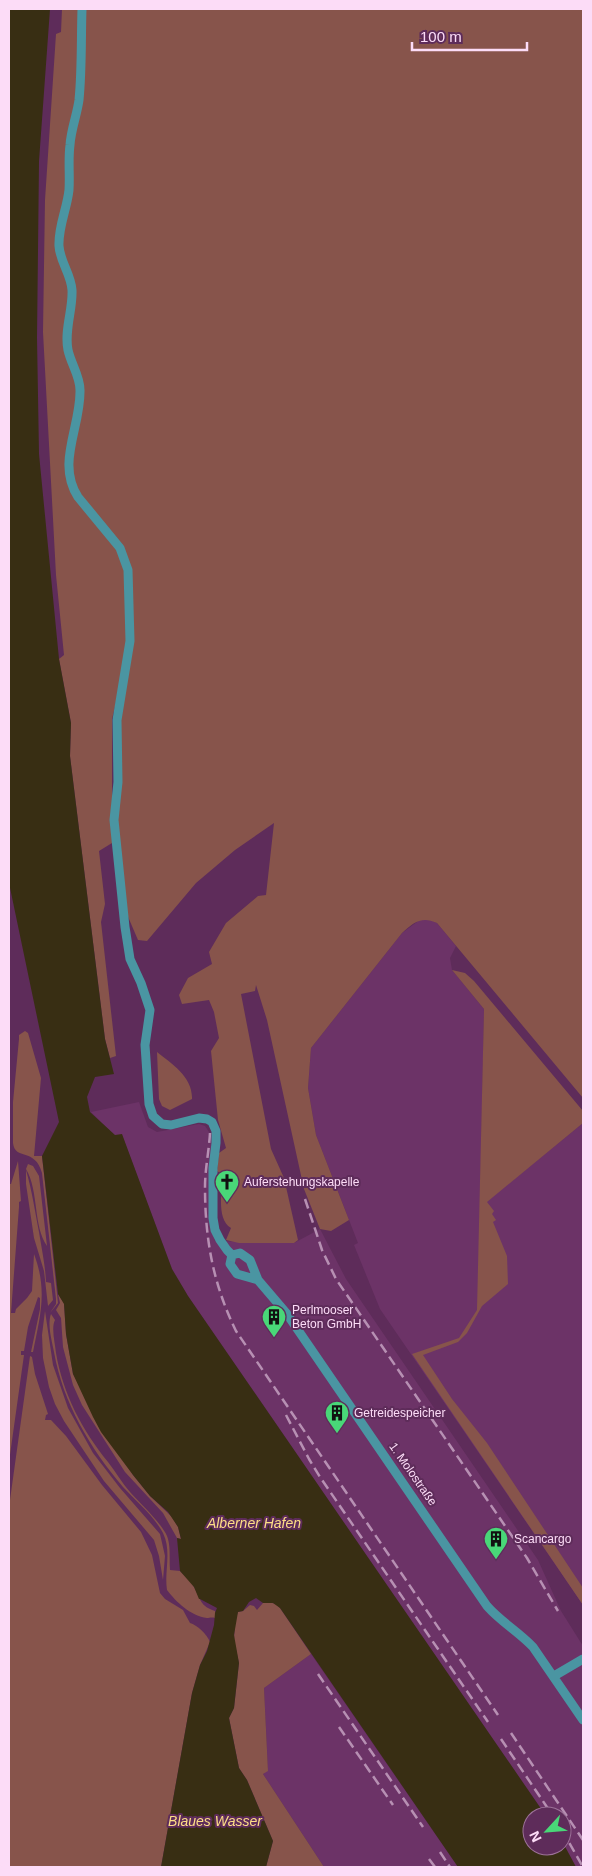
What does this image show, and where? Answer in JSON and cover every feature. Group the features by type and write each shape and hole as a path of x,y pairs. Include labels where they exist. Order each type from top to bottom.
{"street":[{"path":"82,9 79,100 70,142 68,195 60,230 59,246 71,283 72,299 67,342 70,357 79,377 80,391 71,444 69,476 78,498 120,548 128,570 130,641 117,720 118,782 114,820 124,926 130,960 150,1010 145,1045 148,1104 153,1116 162,1124 171,1125 200,1118 212,1122 216,1131 213,1168 213,1218 215,1230 220,1240 232,1255"},
{"name":"1. Molostraße","path":"258,1280 237,1274 230,1264 232,1255 240,1254 246,1256 253,1266 258,1280 287,1314 488,1606 501,1620 525,1638 554,1676 583,1720"},
{"path":"554,1676 583,1659"}],"shaded area":[{"path":"62,9 583,9 583,1098 437,923 427,920 418,921 402,933 311,1048 308,1088 316,1135 349,1220 331,1231 320,1229 304,1189 267,1020 256,985 255,991 241,994 271,1149 284,1178 298,1240 294,1243 239,1243 226,1240 231,1228 223,1218 221,1196 223,1175 217,1171 219,1153 226,1148 218,1120 211,1051 219,1038 214,1012 209,1000 182,1004 179,995 188,978 212,964 209,952 226,923 258,896 266,895 274,823 235,850 196,883 147,941 138,940 126,912 116,820 118,694 112,719 112,843 99,851 105,904 101,922 116,1056 110,1058 105,1039 70,756 71,723 59,659 64,655 56,575 43,332 45,200 56,34 61,32"},
{"path":"421,919 429,919 437,923 456,946 450,958 452,970 484,1009 480,1207 583,1123 583,1605 380,1309 354,1245 358,1243 316,1135 308,1088 311,1048 402,933"},
{"path":"452,970 465,973 474,981 583,1111 583,1123 487,1202 494,1211 492,1214 496,1220 493,1222 507,1256 508,1284 482,1306 467,1333 458,1342 423,1355 452,1399 487,1443 583,1588 583,1605 412,1354 459,1338 477,1310 484,1009"},
{"path":"25,1031 28,1033 41,1078 34,1156 42,1156 58,1303 50,1313 56,1304 56,1299 42,1173 35,1160 17,1152 13,1143 13,1102 19,1035"},
{"path":"157,1052 175,1066 189,1084 191,1091 192,1099 170,1110 162,1106 159,1099"},
{"name":"Alberner Hafen","path":"139,1102 148,1127 157,1132 199,1124 205,1126 213,1138 211,1229 215,1241 294,1243 320,1229 346,1279 538,1560 561,1611 583,1646 583,1867 576,1867 570,1856 572,1856 572,1806 539,1806 188,1296 172,1269 122,1135 115,1136 91,1112"},
{"path":"18,1161 21,1201 19,1202 11,1313 15,1313 16,1309 32,1291 34,1254 42,1292 38,1327 33,1352 31,1352 40,1309 40,1298 38,1297 28,1327 24,1351 21,1351 21,1355 24,1355 9,1462 9,1200 10,1184"},
{"path":"28,1164 33,1166 39,1176 47,1246 40,1229 33,1188 26,1169"},
{"path":"26,1170 39,1232 46,1282 51,1283 53,1300 48,1306 44,1271 34,1238 26,1184"},
{"path":"58,1294 64,1303 66,1334 73,1374 133,1475 150,1496 172,1517 178,1527 181,1539 177,1538 163,1513 125,1472 82,1405 73,1385 63,1347 61,1318 56,1310 60,1303"},
{"path":"45,1311 53,1365 68,1408 93,1453 120,1488 160,1534 165,1556 163,1580 154,1540 104,1481 64,1421 55,1404 49,1387 43,1358 42,1335"},
{"path":"51,1314 55,1320 53,1327 56,1353 63,1383 82,1424 127,1489 156,1520 164,1531 169,1544 170,1570 180,1571 188,1579 204,1605 215,1611 215,1618 201,1617 195,1614 179,1604 167,1590 166,1540 150,1515 123,1487 100,1457 71,1407 58,1371 50,1333"},
{"path":"30,1356 32,1357 35,1374 48,1414 45,1420 51,1420 66,1436 102,1485 141,1532 152,1555 160,1593 165,1599 183,1610 190,1623 202,1630 210,1642 200,1665 192,1693 161,1867 9,1867 9,1507"},
{"path":"263,1603 276,1604 280,1608 311,1654 264,1688 268,1771 263,1774 324,1867 266,1867 273,1841 247,1780 239,1768 229,1718 234,1708 239,1663 234,1640 235,1621 238,1612 243,1611 250,1605 254,1606 257,1610"},
{"path":"311,1654 458,1867 324,1867 263,1774 268,1770 264,1688"}],"water":[{"name":"Alberner Hafen","path":"9,9 50,9 39,161 37,338 39,454 59,659 71,723 70,756 105,1039 114,1074 95,1077 87,1097 90,1112 115,1135 122,1134 172,1269 188,1296 539,1806 522,1806 522,1856 570,1856 576,1867 458,1867 280,1608 273,1603 263,1603 256,1598 249,1602 243,1611 238,1612 234,1635 239,1663 234,1708 229,1718 239,1768 247,1780 273,1841 266,1867 161,1867 192,1693 200,1665 207,1651 217,1608 199,1599 194,1587 180,1571 177,1538 181,1539 178,1527 168,1512 150,1496 101,1432 73,1374 66,1334 64,1304 58,1294 42,1156 59,1122 9,883"}],"railway":[{"path":"210,1133 205,1187 209,1243 221,1296 236,1331 498,1715"},
{"path":"305,1199 322,1250 336,1279 527,1558 558,1611"},
{"path":"286,1415 320,1477 488,1722"},
{"path":"318,1674 423,1827"},
{"path":"339,1727 393,1805"},
{"path":"511,1733 583,1840"},
{"path":"501,1739 546,1806"},
{"path":"572,1848 583,1867"},
{"path":"440,1852 450,1867"},
{"path":"429,1859 435,1867"}],"place":[{"name":"Auferstehungskapelle","path":"227,1203"},
{"name":"Perlmooser Beton GmbH","path":"274,1338"},
{"name":"Getreidespeicher","path":"337,1434"},
{"name":"Scancargo","path":"496,1560"}],"water label":[{"name":"Blaues Wasser","path":"215,1821"}]}
